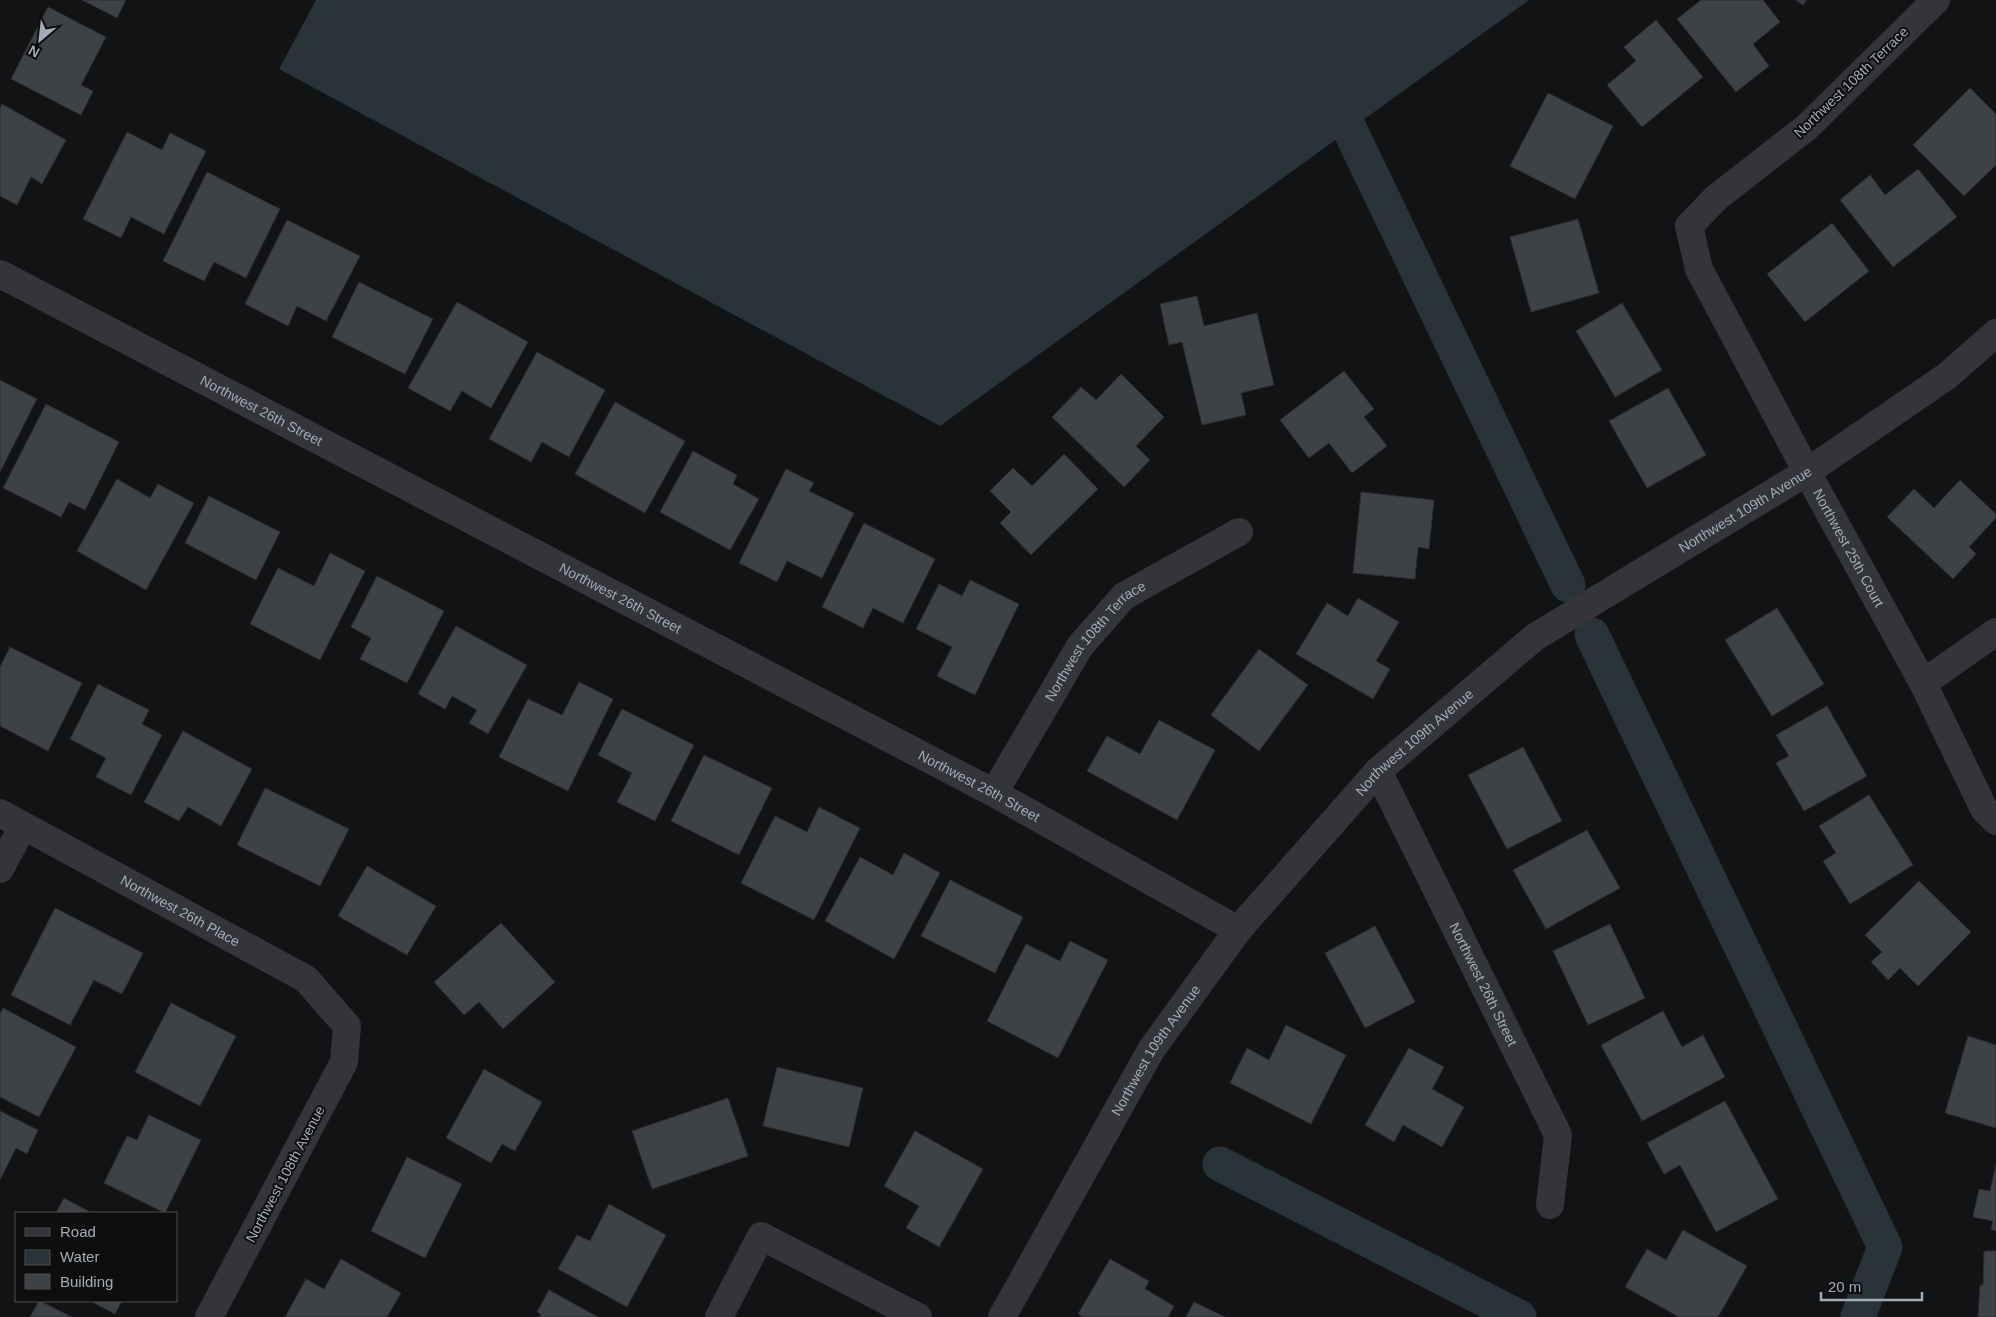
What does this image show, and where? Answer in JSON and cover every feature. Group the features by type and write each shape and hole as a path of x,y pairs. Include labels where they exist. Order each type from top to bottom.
{"street":[{"name":"Northwest 108th Terrace","path":"1716,198 1807,127 1936,0"},
{"name":"Northwest 25th Court","path":"1716,198 1689,226 1698,269 1806,472 1923,683 1984,809 1996,821"},
{"name":"Northwest 26th Street","path":"0,274 994,793 1238,930"},
{"name":"Northwest 109th Avenue","path":"1002,1317 1151,1050 1238,930 1378,771 1535,637 1806,472 1946,376 1996,333"},
{"name":"Northwest 108th Terrace","path":"994,793 1080,646 1124,596 1239,532"},
{"path":"1923,683 1996,632"},
{"name":"Northwest 26th Street","path":"1378,771 1558,1135 1550,1204"},
{"path":"0,869 12,820"},
{"name":"Northwest 26th Place","path":"12,820 306,979 347,1026"},
{"name":"Northwest 108th Avenue","path":"209,1317 344,1062 347,1026"},
{"path":"719,1317 762,1236 918,1317"}],"water":[{"path":"316,0 1529,0 940,426 279,69"}],"building":[{"path":"82,0 126,0 117,18"},
{"path":"1701,0 1763,0 1780,22 1753,44 1769,66 1736,92 1677,19"},
{"path":"1796,0 1807,0 1803,5"},
{"path":"48,7 106,37 81,85 93,91 81,115 11,79"},
{"path":"1656,20 1703,77 1642,127 1607,85 1636,61 1624,47"},
{"path":"1970,88 1996,114 1996,165 1964,196 1913,145"},
{"path":"1548,93 1613,126 1575,199 1510,166"},
{"path":"2,104 66,140 42,184 31,177 17,205 0,196 0,108"},
{"path":"127,132 162,150 170,133 206,151 164,234 131,217 121,238 83,219"},
{"path":"1918,169 1957,217 1893,267 1840,200 1870,175 1885,195"},
{"path":"207,172 280,209 246,278 214,262 204,281 163,261"},
{"path":"1578,219 1599,293 1531,312 1510,237"},
{"path":"287,220 360,256 326,321 297,306 288,326 245,304"},
{"path":"1832,223 1869,271 1805,322 1767,274"},
{"path":"359,282 433,319 405,374 332,337"},
{"path":"1197,296 1204,326 1257,313 1274,385 1241,393 1246,415 1202,425 1182,342 1169,345 1160,304"},
{"path":"457,302 528,342 491,408 462,391 450,411 408,388"},
{"path":"1622,303 1662,370 1615,397 1576,331"},
{"path":"537,352 605,390 569,457 542,442 531,462 489,439"},
{"path":"1344,371 1374,409 1364,417 1387,446 1352,473 1329,443 1309,458 1280,420"},
{"path":"1121,374 1164,417 1136,446 1150,460 1124,487 1052,417 1081,387 1096,400"},
{"path":"0,380 37,399 0,472"},
{"path":"1668,388 1706,455 1647,488 1609,421"},
{"path":"615,402 685,441 645,513 575,474"},
{"path":"46,404 119,442 85,510 69,502 61,517 3,488"},
{"path":"693,451 737,475 733,484 759,499 730,550 660,512"},
{"path":"1064,454 1098,489 1031,555 1000,523 1011,512 990,491 1013,468 1032,486"},
{"path":"786,469 814,483 809,491 854,513 822,578 787,561 777,582 739,563"},
{"path":"117,479 150,498 158,484 194,503 146,590 77,551"},
{"path":"1960,480 1996,514 1996,518 1969,547 1976,554 1953,579 1887,517 1914,489 1934,508"},
{"path":"1361,492 1434,500 1429,549 1418,547 1415,579 1353,573"},
{"path":"209,496 280,532 256,580 185,543"},
{"path":"864,523 935,559 903,623 873,608 863,628 822,607"},
{"path":"330,553 365,571 320,660 250,624 278,568 314,586"},
{"path":"377,576 444,611 407,683 360,659 371,638 351,627"},
{"path":"970,580 1019,604 975,695 937,676 952,647 916,629 939,584 962,596"},
{"path":"1358,598 1399,622 1376,661 1390,669 1373,699 1296,654 1327,603 1348,616"},
{"path":"1777,608 1824,684 1772,716 1725,640"},
{"path":"456,626 527,665 488,734 469,723 477,710 452,696 445,709 418,694"},
{"path":"10,647 82,683 48,751 0,726 0,667"},
{"path":"1259,649 1308,685 1259,751 1211,715"},
{"path":"579,682 613,699 568,791 499,757 528,699 562,715"},
{"path":"98,684 149,710 142,724 162,735 131,795 96,777 106,758 70,739"},
{"path":"1827,706 1867,776 1804,811 1776,763 1789,756 1776,735"},
{"path":"622,709 694,745 655,821 617,802 632,773 598,755"},
{"path":"1159,720 1215,750 1177,820 1087,771 1107,736 1140,754"},
{"path":"183,731 252,769 221,826 188,807 179,821 144,802"},
{"path":"1523,747 1562,821 1507,849 1468,775"},
{"path":"704,755 772,788 739,855 671,821"},
{"path":"265,788 349,829 320,886 237,845"},
{"path":"1869,795 1913,865 1850,904 1823,861 1836,853 1819,826"},
{"path":"819,807 860,828 814,920 741,883 775,816 807,832"},
{"path":"1587,830 1620,888 1546,929 1513,870"},
{"path":"904,853 940,873 894,959 825,921 860,857 893,875"},
{"path":"367,866 436,906 407,955 338,916"},
{"path":"950,880 1023,917 995,973 921,936"},
{"path":"1919,881 1971,932 1918,986 1900,968 1888,980 1871,962 1882,952 1865,935"},
{"path":"55,908 143,953 122,994 94,980 70,1025 11,995"},
{"path":"501,923 555,982 503,1029 479,1002 464,1015 434,982"},
{"path":"1610,924 1645,998 1588,1025 1553,951"},
{"path":"1375,926 1415,1002 1365,1028 1325,953"},
{"path":"1070,941 1108,960 1058,1058 987,1021 1026,944 1060,961"},
{"path":"171,1003 236,1036 200,1106 135,1072"},
{"path":"3,1008 76,1047 39,1117 0,1097 0,1014"},
{"path":"1663,1011 1682,1047 1703,1035 1725,1077 1642,1121 1601,1045"},
{"path":"1286,1025 1346,1055 1311,1124 1230,1083 1247,1048 1269,1060"},
{"path":"1968,1036 1996,1045 1996,1128 1945,1113"},
{"path":"1409,1048 1444,1067 1432,1089 1464,1107 1442,1147 1403,1125 1394,1142 1365,1125"},
{"path":"777,1067 863,1088 849,1147 763,1126"},
{"path":"484,1069 542,1102 515,1151 502,1144 491,1163 446,1138"},
{"path":"728,1098 748,1156 652,1189 632,1131"},
{"path":"1725,1101 1778,1199 1716,1232 1680,1165 1664,1174 1647,1143"},
{"path":"0,1111 38,1130 27,1154 16,1148 0,1180"},
{"path":"149,1115 201,1140 165,1212 104,1183 127,1136 137,1140"},
{"path":"915,1131 983,1169 939,1247 906,1228 919,1206 884,1186"},
{"path":"407,1157 462,1184 425,1258 371,1231"},
{"path":"1996,1164 1996,1231 1991,1229 1993,1221 1973,1217 1979,1189 1990,1191"},
{"path":"64,1198 90,1212 57,1212"},
{"path":"609,1204 666,1235 627,1307 558,1269 577,1235 590,1241"},
{"path":"1683,1230 1747,1266 1718,1317 1679,1317 1625,1287 1647,1249 1666,1260"},
{"path":"1984,1251 1996,1251 1996,1317 1978,1317 1980,1285 1983,1285"},
{"path":"341,1259 401,1293 387,1317 285,1317 306,1279 324,1289"},
{"path":"1110,1259 1149,1281 1145,1289 1174,1306 1168,1317 1083,1317 1078,1314"},
{"path":"549,1290 598,1317 539,1317 541,1314 537,1312"},
{"path":"38,1302 42,1302 72,1317 30,1317"},
{"path":"92,1302 121,1302 115,1314"},
{"path":"1194,1302 1225,1317 1186,1317"}],"waterway":[{"path":"1350,130 1568,585"},
{"path":"1592,635 1885,1247 1858,1317"},
{"path":"1220,1164 1519,1317"}]}
